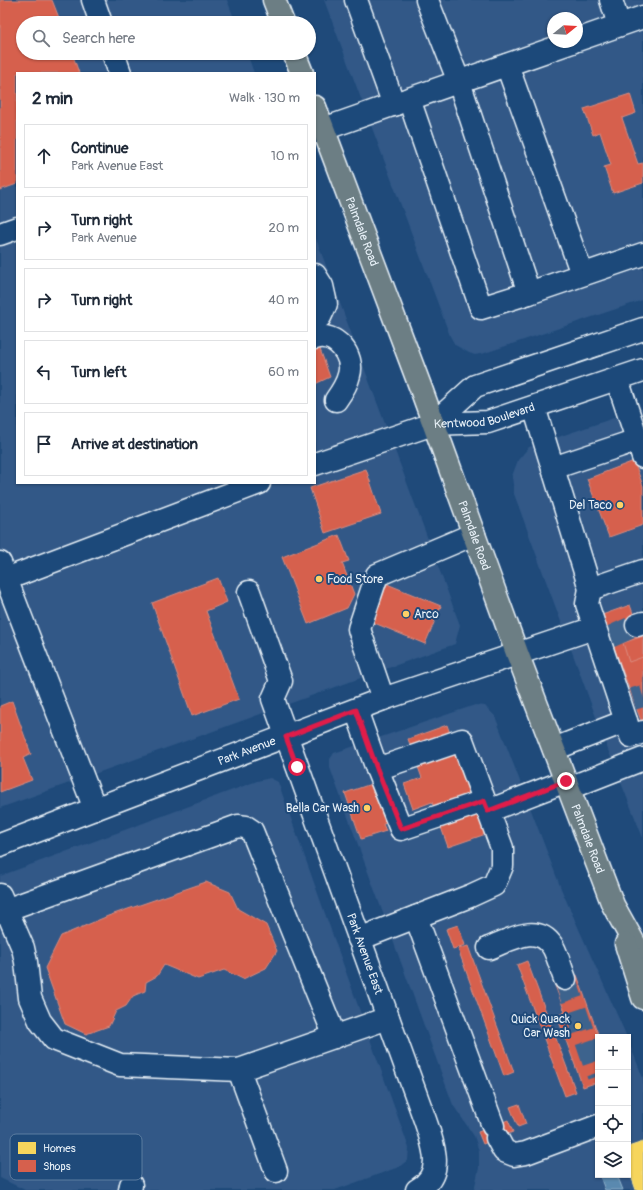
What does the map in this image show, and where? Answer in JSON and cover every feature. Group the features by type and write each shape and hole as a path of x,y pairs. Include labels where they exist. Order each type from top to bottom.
{"highway":[{"path":"274,0 280,16"},
{"path":"297,60 302,72"},
{"name":"Palmdale Road","path":"316,113 319,131 433,424 517,653 613,905 643,959"},
{"path":"613,905 643,998"}],"street":[{"path":"93,0 99,16"},
{"path":"356,0 402,102 481,308 643,254"},
{"path":"427,0 459,82 529,293"},
{"path":"611,0 619,25"},
{"path":"583,38 643,17"},
{"path":"319,131 555,48"},
{"path":"115,60 120,72"},
{"path":"507,65 582,274"},
{"path":"0,234 16,228"},
{"path":"316,277 322,286 326,304 320,317 316,319"},
{"name":"Kentwood Boulevard","path":"433,424 475,386 643,328"},
{"path":"316,338 322,336 338,341 350,361 350,375 336,400"},
{"name":"Kentwood Boulevard","path":"433,424 488,422 643,370"},
{"path":"553,468 640,449 617,379"},
{"path":"534,407 586,572 590,589 587,604 601,635 630,714 554,749"},
{"path":"316,464 433,424"},
{"path":"95,809 3,571 257,484"},
{"path":"383,699 359,629 377,575 474,534"},
{"path":"590,589 643,571"},
{"name":"Park Avenue East","path":"249,592 281,681 273,699 425,1120 432,1144 436,1160 434,1172 424,1186 417,1190"},
{"name":"Park Avenue","path":"0,845 383,699 517,653 601,635"},
{"path":"356,710 377,769 401,829 567,784 643,759"},
{"path":"359,939 470,896 494,885 502,866 502,848 462,740 377,769"},
{"path":"334,1037 252,831 246,827 238,826 2,906 23,948 30,998 40,1021 54,1039 120,1065 239,1070 334,1037 388,1018"},
{"path":"416,917 495,1132 504,1151 514,1155 526,1153 595,1127"},
{"path":"489,948 526,934 538,934 548,940 554,948 565,979"},
{"path":"239,1070 276,1171"}],"shaded area":[{"path":"0,0 227,0 233,16 16,16 16,60 249,60 254,72 16,72 16,484 316,484 316,239 460,625 455,644 0,808"},
{"path":"324,0 643,0 643,300 485,353 475,355 455,345 450,336"},
{"path":"643,408 643,838 608,750 514,494 512,476 518,460 529,447"},
{"path":"475,705 485,706 495,716 562,891 626,1034 595,1034 595,1178 631,1178 631,1048 643,1078 643,1190 474,1190 479,1168 479,1151 474,1136 453,1105 330,768 330,759 334,753"},
{"path":"270,778 278,782 409,1148 408,1160 399,1167 335,1190 25,1190 0,1178 0,876 257,781"},
{"path":"601,1178 618,1178 623,1190 605,1190"}],"building: Homes":[{"path":"643,1142 643,1190 636,1190 631,1176 631,1146"}],"building: Shops":[{"path":"0,0 52,0 58,16 16,16 16,60 74,60 79,72 16,72 16,184 0,190"},
{"path":"630,94 636,113 622,118 638,164 643,163 643,183 613,193 604,167 611,165 600,132 593,135 584,109"},
{"path":"316,342 330,377 316,384"},
{"name":"Del Taco","path":"634,461 643,486 643,525 609,537 587,479"},
{"path":"366,469 381,514 325,533 310,488"},
{"name":"Food Store","path":"339,535 349,561 342,563 354,594 347,608 308,624 282,557"},
{"path":"218,578 227,602 206,611 239,699 192,716 152,603"},
{"name":"Arco","path":"387,584 441,606 425,644 372,622"},
{"path":"630,605 643,641 643,726 602,615"},
{"path":"643,636 643,657 629,662 623,643"},
{"path":"12,701 31,754 23,758 32,780 0,792 0,706"},
{"path":"447,725 486,834 448,847 432,802 413,809 404,784 422,778 408,739"},
{"name":"Bella Car Wash","path":"374,783 388,823 383,824 386,831 361,839 345,793"},
{"path":"206,882 230,892 238,909 266,925 277,951 266,968 243,979 224,970 198,979 164,965 157,976 146,982 145,991 133,996 126,1006 116,1011 109,1026 86,1034 65,1024 45,968 61,936 108,916"},
{"path":"458,925 465,945 453,949 446,929"},
{"path":"468,946 514,1072 504,1076 458,949"},
{"path":"527,961 576,1092 565,1096 517,965"},
{"name":"Quick Quack Car Wash","path":"577,975 598,1034 595,1034 595,1083 583,1087 557,1016 565,1012 554,983"},
{"path":"519,1104 526,1124 518,1127 510,1107"},
{"path":"508,1120 513,1132 483,1144 478,1132"}],"tunnel":[{"path":"610,637 637,625"},
{"path":"633,699 643,696"},
{"path":"565,979 596,1070"}],"place":[{"name":"Del Taco","path":"620,505"},
{"name":"Food Store","path":"319,579"},
{"name":"Arco","path":"406,614"},
{"name":"Bella Car Wash","path":"367,808"},
{"name":"Quick Quack Car Wash","path":"578,1026"}],"route":[{"path":"297,767 286,737 356,710 377,769 401,829 484,801 488,811 566,781"}]}
